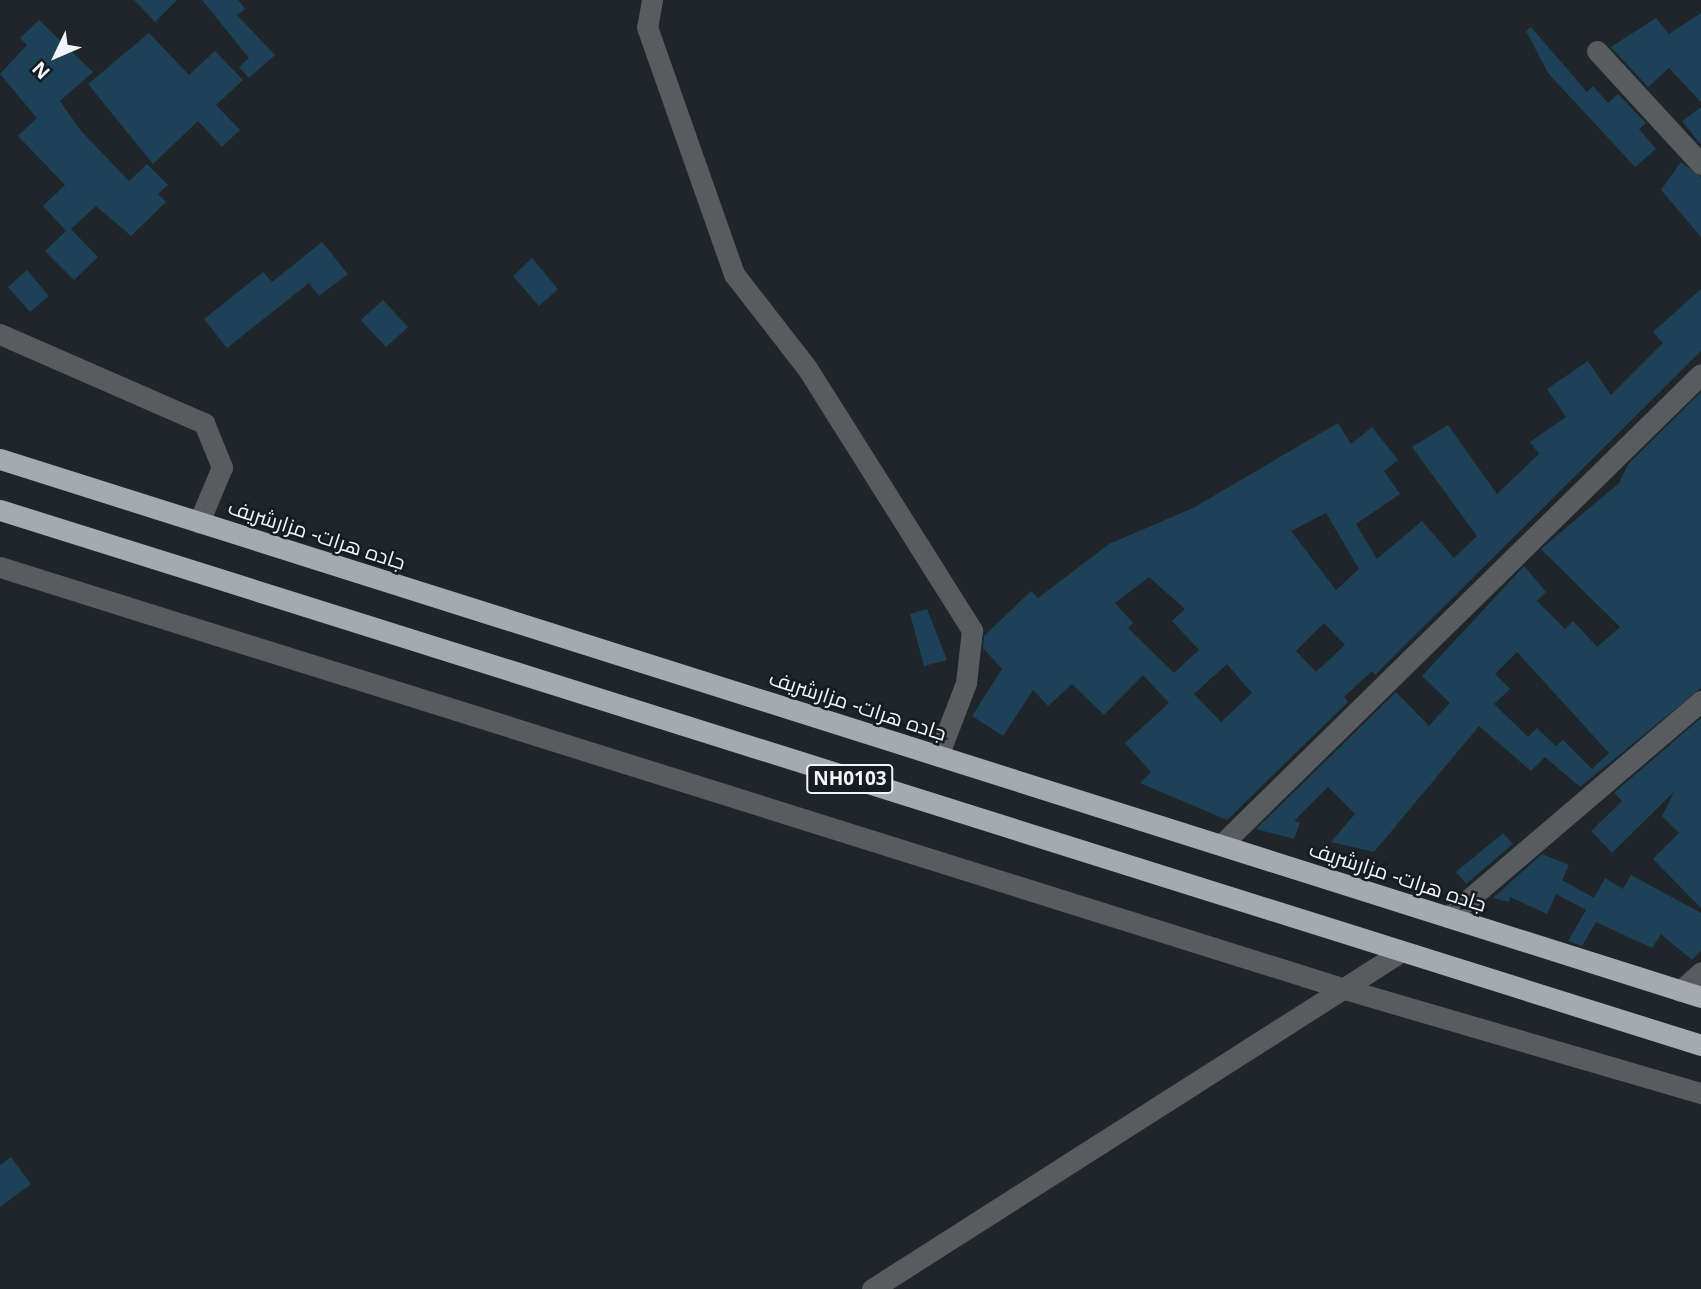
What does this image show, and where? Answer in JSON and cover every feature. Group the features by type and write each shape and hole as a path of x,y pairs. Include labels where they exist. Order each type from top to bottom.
{"highway":[{"name":"جاده هرات- مزارشریف","path":"0,459 1701,997"},
{"name":"NH0103","path":"0,510 1399,953 1701,1045"}],"street":[{"path":"652,0 647,27 734,274 807,368 972,630 966,683 938,756"},
{"path":"1597,51 1701,164"},
{"path":"0,334 204,423 222,467 199,522"},
{"path":"1221,845 1701,374"},
{"path":"0,567 1349,990 1701,1093"},
{"path":"1448,917 1701,701"},
{"path":"872,1289 1349,990 1399,953"},
{"path":"1680,990 1701,972"}],"building":[{"path":"134,0 177,0 155,22"},
{"path":"202,0 238,0 245,9 237,15 275,55 249,78 239,67 249,58"},
{"path":"1701,13 1701,102 1669,68 1648,87 1611,47 1656,18 1669,34"},
{"path":"39,20 93,72 60,101 81,131 129,181 147,164 168,185 158,194 166,202 131,236 96,206 71,229 98,257 74,280 45,251 66,231 43,206 65,185 18,136 37,118 0,74 27,45 20,38"},
{"path":"1531,27 1587,92 1593,86 1608,103 1618,94 1646,123 1639,129 1656,149 1635,167 1548,73 1526,31"},
{"path":"149,33 189,75 215,51 243,80 216,105 240,130 222,147 198,121 153,164 88,84"},
{"path":"1701,107 1701,145 1682,121"},
{"path":"1681,162 1701,177 1701,237 1661,190"},
{"path":"322,242 348,274 319,296 309,283 227,348 204,319 263,272 272,282"},
{"path":"532,258 558,289 539,306 513,276"},
{"path":"27,270 49,296 30,312 8,287"},
{"path":"1701,289 1701,351 1375,675 1372,671 1344,697 1348,702 1227,820 1140,783 1151,772 1125,743 1169,703 1143,675 1104,715 1072,684 1048,706 1033,690 1003,736 972,716 1002,669 983,648 984,636 1031,591 1038,598 1109,544 1193,508 1338,423 1351,444 1372,427 1398,460 1384,471 1400,494 1356,524 1377,559 1422,521 1454,558 1477,536 1412,447 1448,425 1497,494 1539,454 1530,442 1566,417 1547,389 1588,361 1611,395 1663,343 1653,332","holes":["1326,513 1359,569 1336,590 1291,531","1149,577 1185,609 1172,621 1199,650 1174,673 1128,628 1133,623 1115,603","1324,623 1345,645 1316,672 1296,651","1227,664 1252,693 1221,722 1194,694"]},
{"path":"383,300 408,327 386,347 361,320"},
{"path":"1701,392 1701,688 1580,787 1545,757 1531,771 1479,726 1374,852 1331,842 1355,814 1328,787 1294,821 1300,823 1294,839 1256,829 1396,692 1429,726 1450,703 1422,676 1524,566 1546,592 1537,601 1565,629 1573,621 1597,647 1620,627 1541,549 1619,483 1629,463","holes":["1517,652 1609,753 1592,769 1563,740 1556,746 1537,728 1528,737 1494,704 1510,689 1495,674"]},
{"path":"927,609 947,660 924,666 910,614"},
{"path":"1701,718 1701,908 1653,859 1679,833 1662,816 1674,792 1612,853 1591,831 1622,801 1614,793"},
{"path":"1503,833 1513,844 1466,884 1456,872"},
{"path":"1542,854 1569,865 1562,880 1594,898 1605,878 1623,889 1631,875 1701,913 1701,950 1692,960 1661,934 1652,948 1596,922 1582,946 1568,941 1586,910 1556,894 1547,914 1510,897 1509,902 1493,898"},
{"path":"11,1157 31,1184 0,1207 0,1165"}]}
